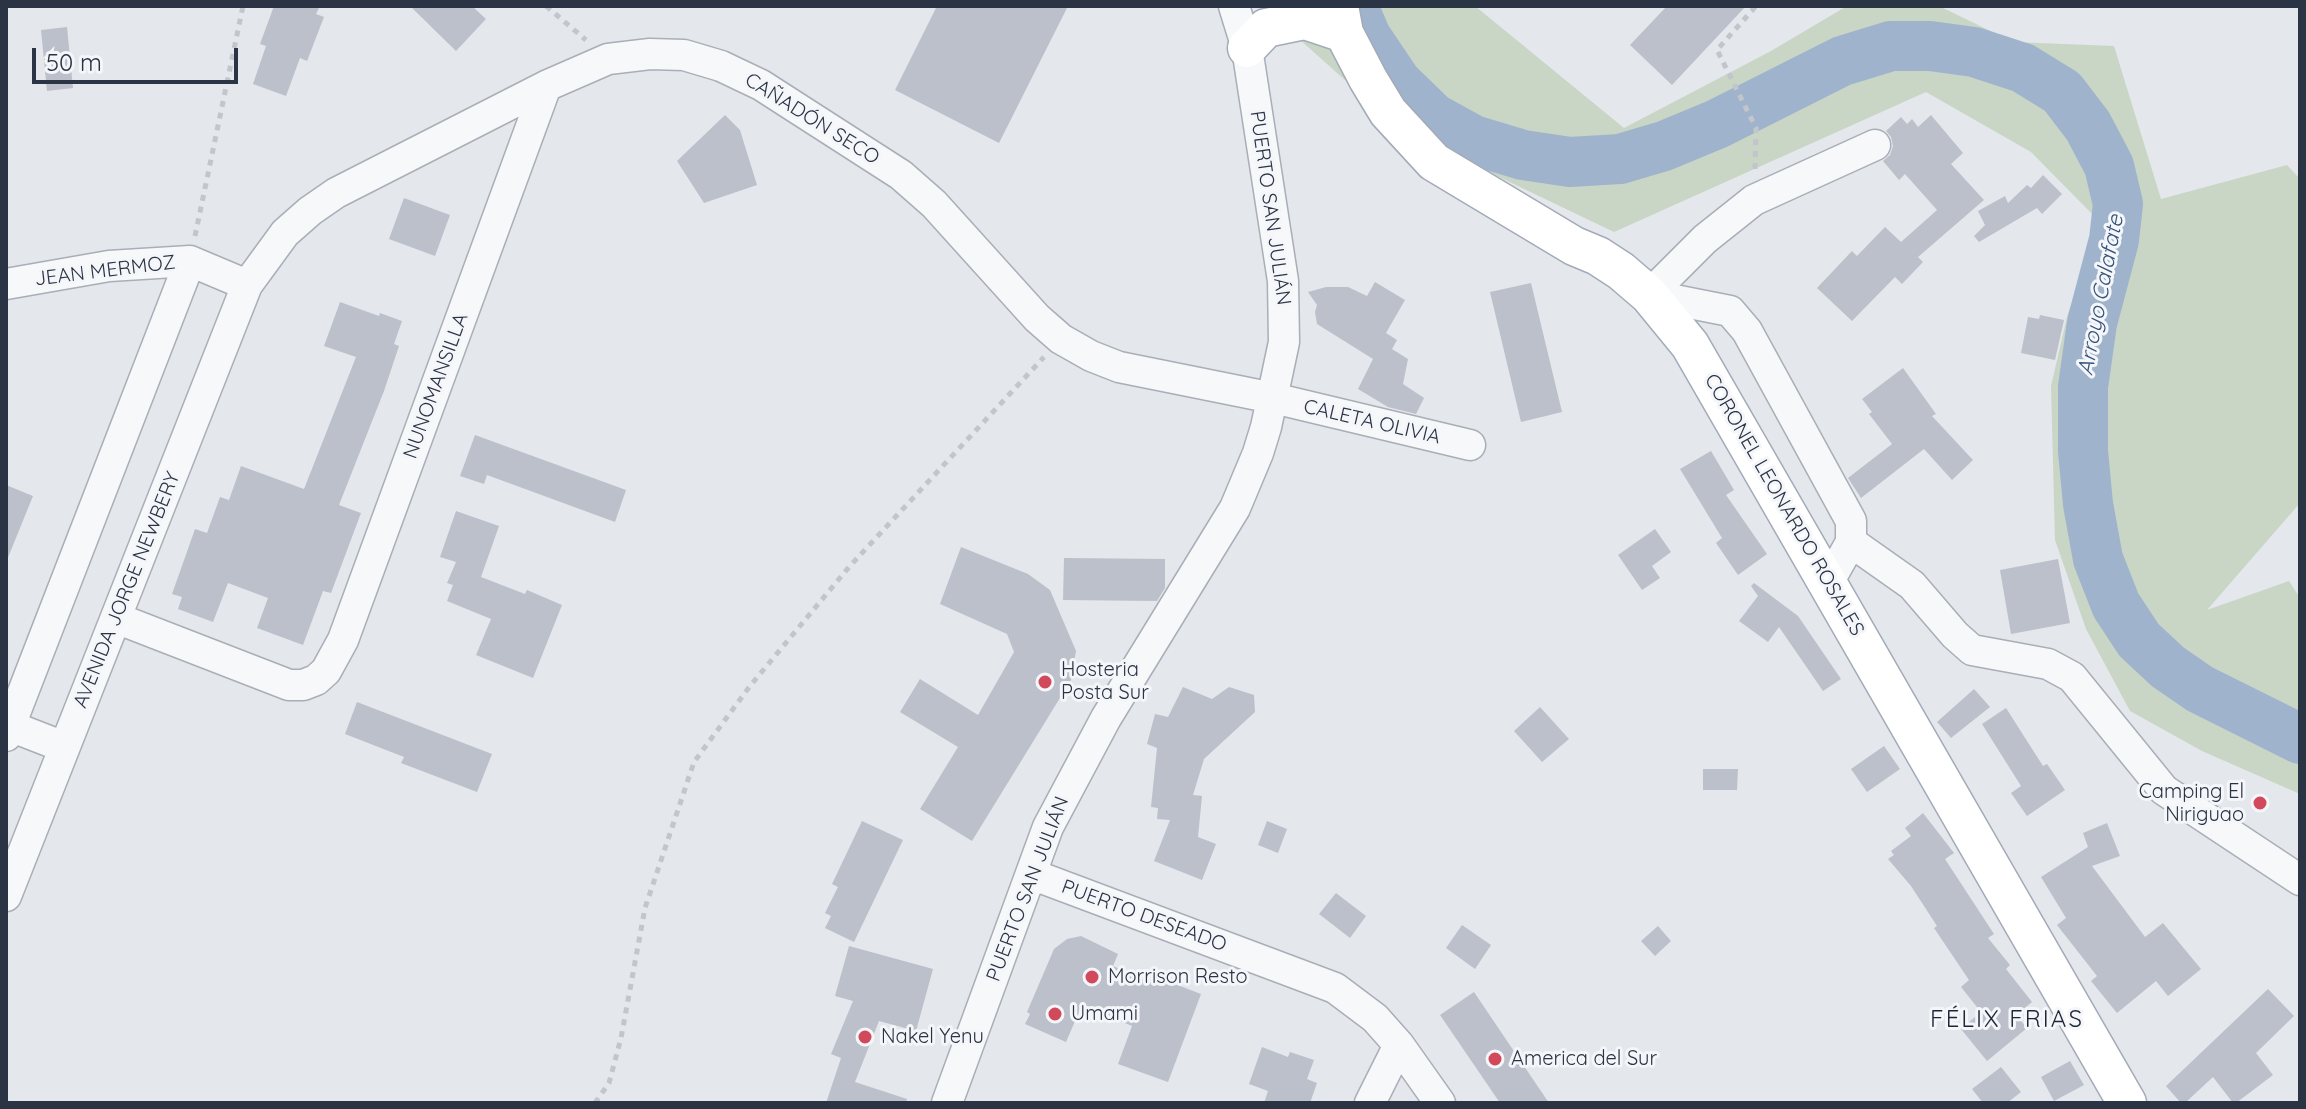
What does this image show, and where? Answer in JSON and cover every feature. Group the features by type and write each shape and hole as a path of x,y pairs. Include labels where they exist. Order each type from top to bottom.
{"main road":[{"path":"1247,48 1266,28 1305,20 1341,20"},
{"name":"CORONEL LEONARDO ROSALES","path":"1341,20 1388,112 1434,162 1621,271 1649,295 1677,327 1708,374 2127,1103"}],"street":[{"name":"PUERTO SAN JULIÁN","path":"947,1103 1048,827 1084,756 1235,508 1258,453 1273,398 1284,342 1283,281 1247,48 1234,6"},
{"name":"CAÑADÓN SECO","path":"247,285 285,233 336,193 546,86 608,59 650,54 684,55 721,66 761,85 901,175 934,204 1037,318 1061,339 1119,367 1273,398"},
{"name":"NUNOMANSILLA","path":"116,618 272,681 303,685 316,680 326,671 343,640 546,86"},
{"path":"1649,295 1705,239 1754,200 1875,145"},
{"name":"JEAN MERMOZ","path":"6,284 109,266 190,261 247,285"},
{"path":"64,747 8,731 190,261"},
{"name":"AVENIDA JORGE NEWBERY","path":"6,896 247,285"},
{"path":"1649,295 1730,311 1747,331 1851,521 1851,542 1828,583"},
{"name":"CALETA OLIVIA","path":"1273,398 1470,445"},
{"path":"1851,542 1912,585 1972,650 2048,664 2072,677 2164,790 2300,880"},
{"name":"PUERTO DESEADO","path":"1031,874 1335,988 1375,1018 1399,1045 1440,1103"},
{"path":"1370,1103 1399,1045"}],"path":[{"path":"190,261 243,6"},
{"path":"546,6 608,59"},
{"path":"1754,200 1756,128 1717,50 1756,6"},
{"path":"595,1103 609,1083 621,1038 645,908 694,762 750,686 849,567 1061,339"}],"green space":[{"path":"1262,6 1475,6 1624,128 1771,51 1847,6 1939,6 2013,42 2114,46 2161,199 2287,165 2300,179 2300,503 2207,610 2289,581 2300,598 2300,794 2202,751 2130,711 2086,629 2055,540 2051,386 2068,313 2103,225 2031,152 1926,92 1614,232 1401,130"}],"building":[{"path":"274,6 320,6 316,14 324,17 307,61 300,58 286,96 253,84 266,46 260,44"},
{"path":"410,6 472,6 486,19 456,51"},
{"path":"937,6 1068,6 999,143 895,90"},
{"path":"1667,6 1746,6 1672,85 1630,45"},
{"path":"67,27 73,88 47,91 41,30"},
{"path":"725,115 740,130 757,185 704,203 677,161"},
{"path":"1931,115 1963,153 1951,164 1984,200 1918,257 1923,262 1902,284 1895,277 1852,321 1817,288 1852,251 1857,256 1885,227 1901,242 1937,210 1905,174 1899,180 1883,161 1890,155 1893,146 1886,131 1901,117 1907,124 1912,119 1918,127"},
{"path":"2043,175 2062,194 2042,214 2037,208 1979,242 1974,236 1985,225 1978,211 2005,196 2008,203 2027,185 2031,188"},
{"path":"404,198 450,215 435,256 389,239"},
{"path":"1375,282 1405,300 1386,333 1397,340 1392,349 1408,359 1403,384 1424,398 1416,414 1388,407 1358,389 1373,359 1317,324 1317,305 1308,292 1326,287 1348,287 1367,296"},
{"path":"1531,283 1562,412 1521,422 1490,292"},
{"path":"340,302 402,321 394,344 399,346 384,391 339,505 361,513 331,593 323,591 303,645 257,628 268,598 228,583 213,622 178,609 182,597 172,594 195,529 207,533 220,497 229,500 241,466 304,489 356,357 324,346"},
{"path":"2040,315 2064,320 2055,360 2021,353 2028,317 2039,319"},
{"path":"1903,368 1936,414 1932,416 1973,460 1952,480 1924,449 1861,498 1848,478 1892,444 1869,414 1872,412 1862,399"},
{"path":"475,435 626,490 615,522 487,475 484,484 460,476"},
{"path":"1711,451 1734,490 1726,495 1767,554 1738,575 1716,543 1722,538 1680,469"},
{"path":"6,485 33,496 7,560 6,560"},
{"path":"456,511 499,526 481,577 525,594 527,590 562,605 533,678 476,655 491,619 447,601 453,585 447,583 456,562 440,557"},
{"path":"1655,529 1671,552 1652,566 1660,578 1642,590 1618,555"},
{"path":"961,547 1028,574 1050,590 1076,651 1071,680 972,841 920,809 958,747 900,712 920,679 978,715 1014,652 1007,634 940,604"},
{"path":"1064,558 1165,559 1165,588 1157,601 1063,600"},
{"path":"2058,559 2070,623 2011,634 2000,570"},
{"path":"1754,583 1798,616 1841,679 1823,691 1779,627 1768,642 1739,621 1758,596 1751,586"},
{"path":"1183,687 1212,699 1229,687 1254,695 1255,712 1204,759 1193,795 1202,796 1198,837 1216,844 1202,880 1154,861 1170,820 1157,819 1158,808 1151,807 1157,748 1147,744 1155,714 1168,717"},
{"path":"1974,689 1990,707 1951,738 1937,722"},
{"path":"357,702 492,754 477,792 401,763 404,757 345,734"},
{"path":"1540,707 1569,739 1542,762 1514,731"},
{"path":"2006,708 2043,766 2047,764 2065,790 2027,816 2011,793 2021,786 1982,724"},
{"path":"1884,746 1900,769 1867,792 1851,769"},
{"path":"1703,769 1738,769 1737,790 1703,790"},
{"path":"1923,813 1954,853 1945,859 1994,934 1988,938 2010,965 2006,969 2032,1002 2016,1015 2027,1028 1987,1061 1961,1029 1981,1012 1961,987 1969,980 1934,928 1937,926 1911,886 1888,859 1894,855 1891,851 1911,836 1905,828"},
{"path":"862,821 903,840 854,942 825,928 831,916 825,913 838,887 832,884"},
{"path":"1267,821 1287,829 1278,853 1258,845"},
{"path":"2107,823 2120,856 2092,866 2145,937 2163,923 2201,969 2168,996 2156,981 2117,1013 2091,981 2097,976 2057,925 2066,918 2041,877 2088,847 2083,833"},
{"path":"1336,893 1366,916 1350,938 1319,914"},
{"path":"1462,925 1491,945 1475,969 1446,948"},
{"path":"1658,926 1671,941 1655,956 1641,941"},
{"path":"1081,936 1118,954 1113,966 1157,985 1159,978 1201,994 1168,1082 1118,1064 1132,1026 1082,1005 1066,1042 1025,1024 1030,1014 1027,1012 1054,949 1067,939"},
{"path":"849,946 933,969 916,1031 879,1021 855,1082 907,1099 906,1103 826,1103 841,1058 831,1054 853,1001 835,996"},
{"path":"2268,989 2294,1016 2256,1053 2273,1075 2236,1103 2213,1077 2185,1103 2181,1103 2166,1086"},
{"name":"America del Sur","path":"1474,992 1549,1103 1500,1103 1440,1015"},
{"path":"1262,1047 1288,1057 1290,1052 1314,1060 1307,1079 1317,1083 1310,1103 1264,1103 1268,1091 1249,1084"},
{"path":"2070,1061 2084,1085 2054,1101 2041,1077"},
{"path":"2001,1067 2021,1092 2007,1103 1983,1103 1972,1089"}],"waterway":[{"name":"Arroyo Calafate","path":"1353,6 1366,37 1397,83 1433,118 1473,140 1523,155 1570,162 1620,159 1664,146 1717,124 1842,61 1891,46 1930,46 1974,52 2023,68 2062,92 2088,126 2109,166 2118,204 2114,240 2092,323 2083,387 2083,451 2098,559 2116,605 2139,640 2168,667 2200,689 2300,739"}],"place":[{"name":"Hosteria Posta Sur","path":"1045,682"},
{"name":"Camping El Niriguao","path":"2260,803"},
{"name":"Morrison Resto","path":"1092,977"},
{"name":"Umami","path":"1055,1014"},
{"name":"Nakel Yenu","path":"865,1037"},
{"name":"America del Sur","path":"1495,1059"}],"district":[{"name":"FÉLIX FRIAS","path":"2007,1020"}]}
